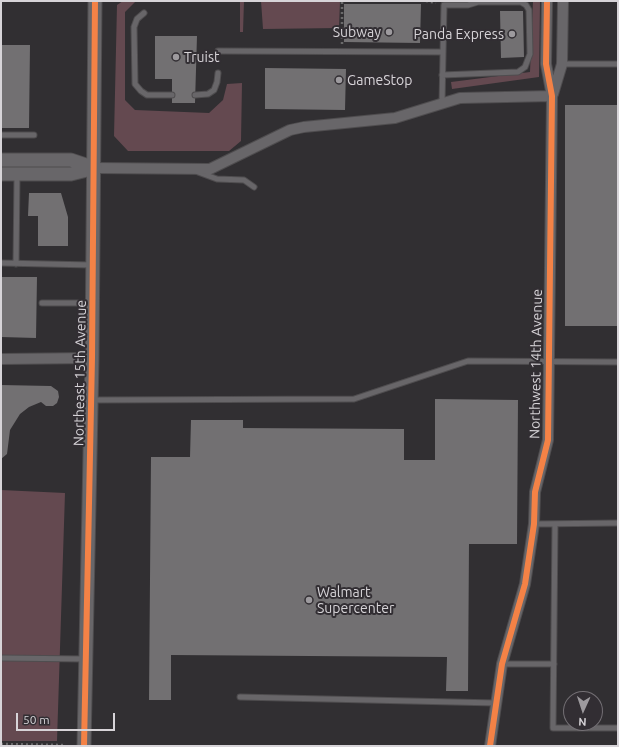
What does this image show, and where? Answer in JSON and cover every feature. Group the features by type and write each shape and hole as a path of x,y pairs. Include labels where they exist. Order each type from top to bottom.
{"street":[{"name":"Northeast 15th Avenue","path":"84,746 94,265 95,1"},
{"name":"Northwest 14th Avenue","path":"490,746 502,664 525,584 534,524 535,492 548,440 552,96 546,64 547,1"},
{"name":"Northwest 14th Avenue","path":"552,96 562,64 563,1"},
{"path":"1,174 71,174 94,168 210,169 290,130 320,125 395,118 460,98 552,96"},
{"path":"1,160 71,160 94,168"},
{"path":"1,359 92,358"}],"lane":[{"path":"442,75 518,72 526,67 530,54 530,10 521,2 478,2 468,5 444,5 442,75 442,104"},
{"path":"144,13 137,19 134,27 135,84 147,95 172,95"},
{"path":"218,51 443,52"},
{"path":"562,64 618,64"},
{"path":"195,95 208,94 214,90 218,82 218,72"},
{"path":"1,135 34,135"},
{"path":"191,169 217,180 244,180 254,187"},
{"path":"16,264 17,174"},
{"path":"1,263 94,265"},
{"path":"42,302 93,303"},
{"path":"92,400 354,399 468,361 618,362"},
{"path":"534,524 618,523"},
{"path":"555,524 553,728 618,728"},
{"path":"1,658 86,659"},
{"path":"502,664 554,664"},
{"path":"240,698 496,703"}],"path":[{"path":"342,1 342,51"},
{"path":"1,744 64,745"}],"shaded area":[{"path":"123,1 136,1 125,12 125,100 135,110 209,113 223,100 227,84 242,83 241,141 229,151 128,151 114,136 117,5"},
{"path":"240,1 244,1 243,32 240,32"},
{"path":"261,1 340,1 339,28 263,29"},
{"path":"533,1 540,1 539,77 452,89 451,82 530,72"},
{"path":"1,490 65,493 57,741 1,741"}],"building":[{"path":"344,4 421,4 420,43 344,42"},
{"name":"Panda Express","path":"500,11 523,11 524,57 501,58"},
{"name":"Truist","path":"155,36 197,36 195,103 172,103 172,79 155,79"},
{"path":"1,45 30,45 29,128 1,128"},
{"path":"265,68 346,69 345,110 265,109"},
{"path":"565,105 618,105 618,326 565,326"},
{"path":"29,193 61,193 68,217 68,246 38,246 38,216 28,216"},
{"path":"2,277 37,277 36,338 1,337"},
{"path":"1,385 51,386 58,391 59,397 57,403 53,406 46,406 41,402 29,407 20,414 10,430 7,454 1,459"},
{"name":"Walmart Supercenter","path":"435,399 518,400 517,544 469,544 468,691 446,691 447,657 171,655 171,700 149,700 151,457 190,457 191,420 243,420 243,428 404,429 404,460 435,460"}],"cycle path":[{"path":"84,746 92,358 95,1"},
{"path":"490,746 502,664 525,584 534,524 535,492 548,440 552,96 546,64 547,1"}],"place":[{"name":"Subway","path":"389,32"},
{"name":"Panda Express","path":"512,34"},
{"name":"Truist","path":"176,57"},
{"name":"GameStop","path":"339,80"},
{"name":"Walmart Supercenter","path":"309,600"}]}
